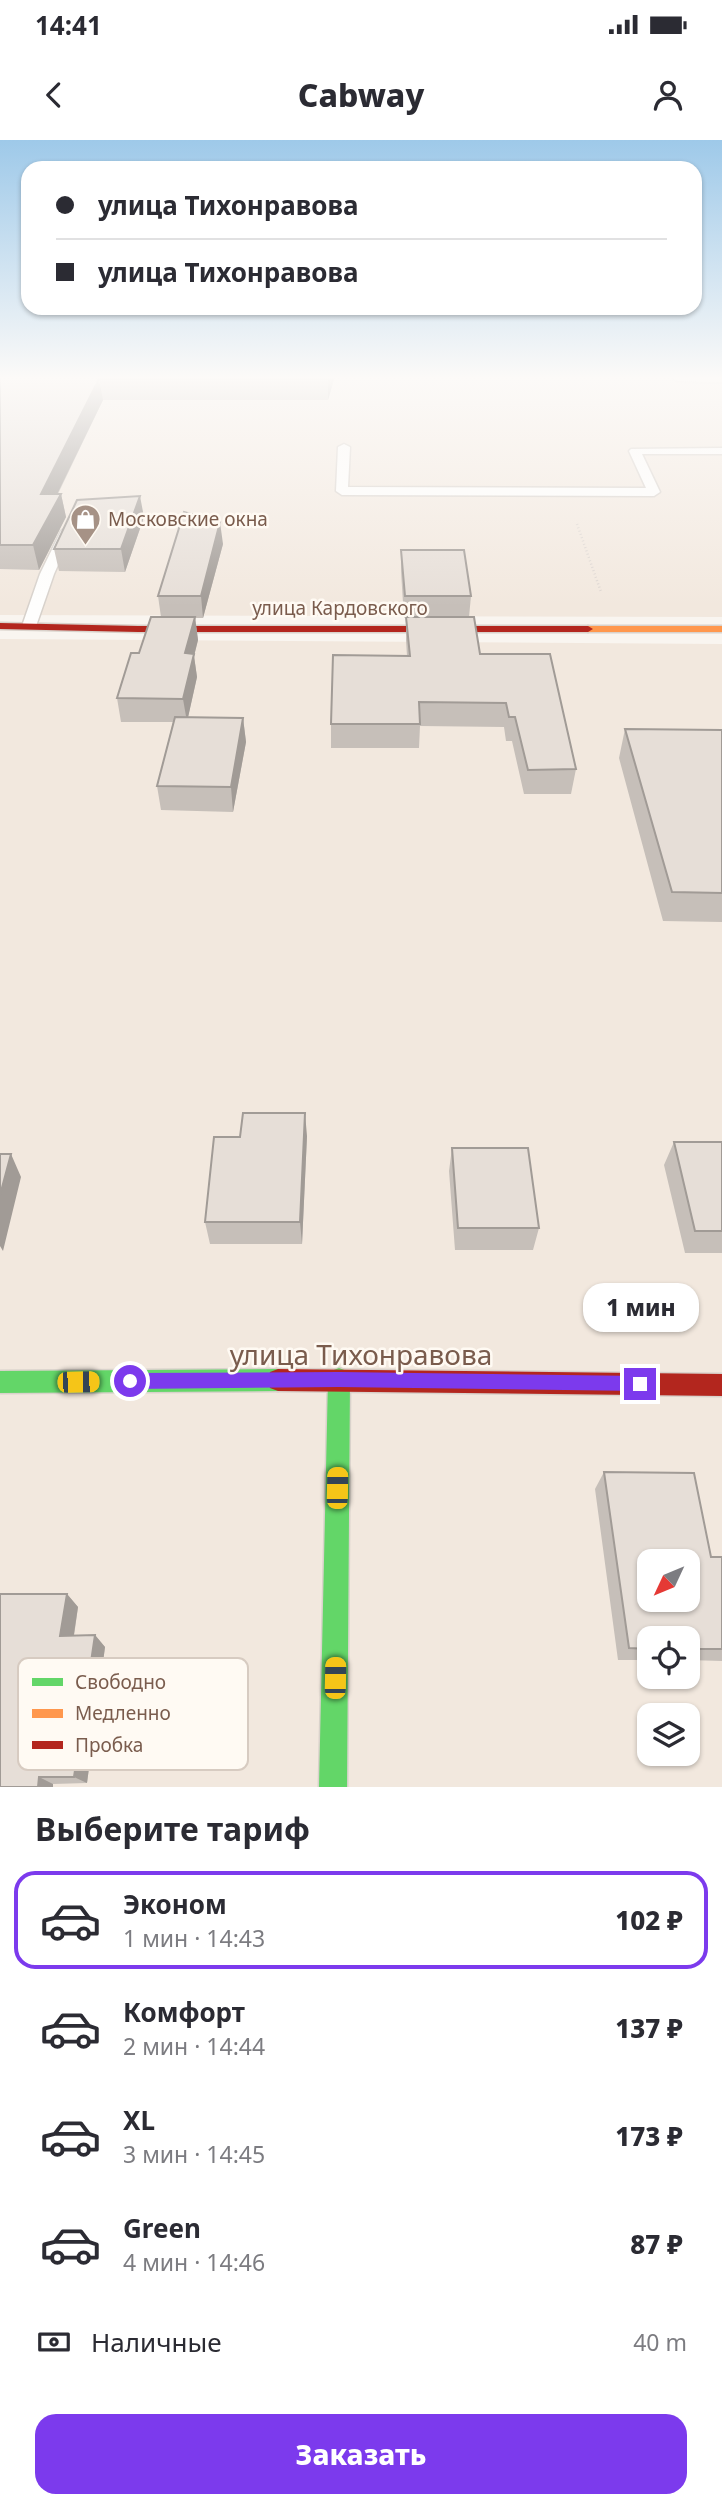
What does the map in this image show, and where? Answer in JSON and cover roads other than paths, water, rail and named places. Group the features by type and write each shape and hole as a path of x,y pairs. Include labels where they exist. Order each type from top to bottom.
{"main road":[{"name":"улица Кардовского","path":"0,626 138,629 722,629"},
{"name":"улица Тихонравова","path":"0,1382 339,1379 722,1385"},
{"path":"333,1787 339,1379"}],"lane":[{"path":"344,453 342,491 654,492 636,453"},
{"path":"29,626 47,574 75,515"}],"place":[{"name":"Московские окна","path":"85,546"}]}
